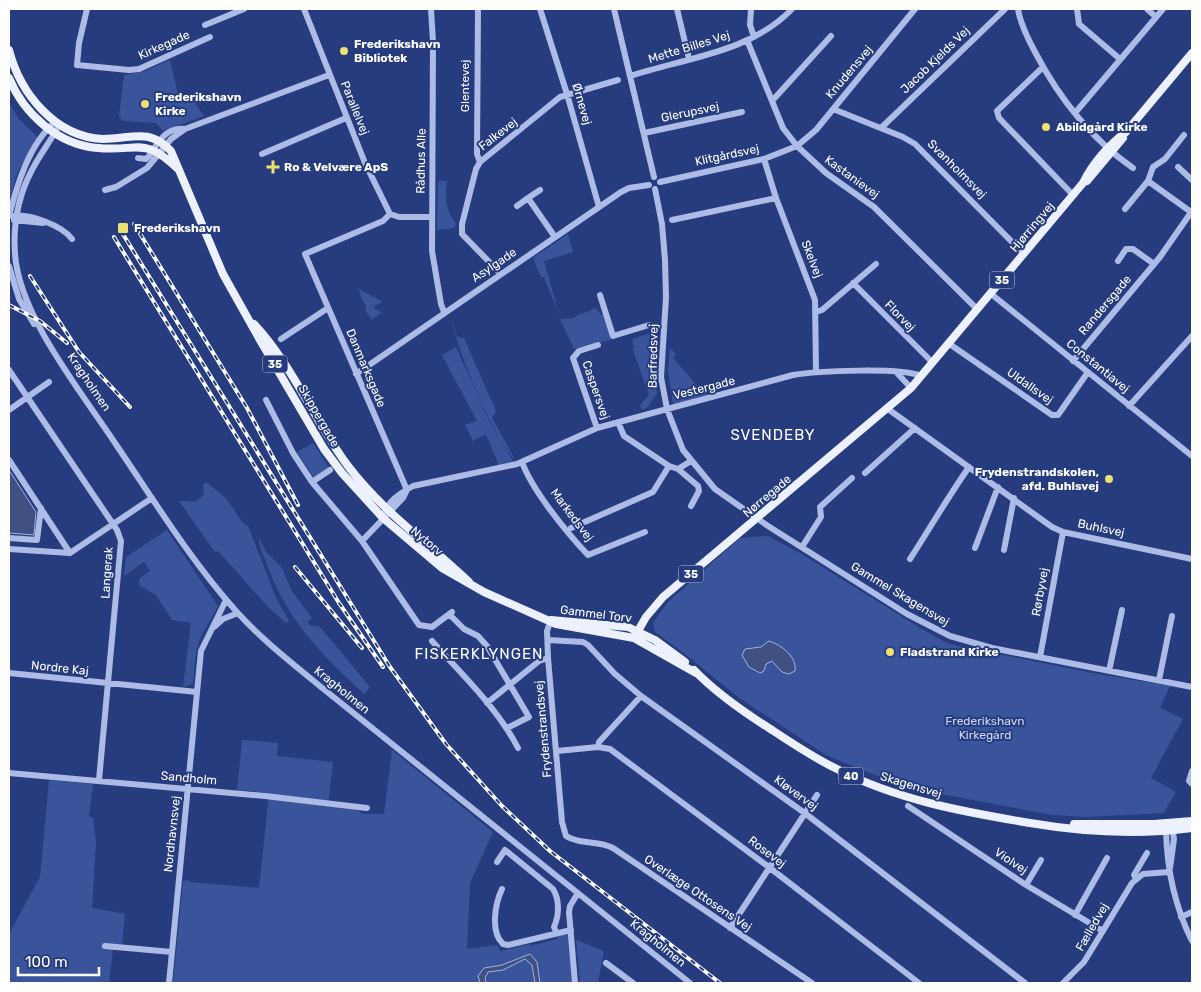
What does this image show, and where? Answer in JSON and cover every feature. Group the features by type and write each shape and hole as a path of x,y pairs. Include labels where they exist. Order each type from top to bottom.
{"main road":[{"path":"9,50 17,73 30,95 57,123 90,137 114,138 140,135 162,142"},
{"name":"Hjørringvej","path":"920,376 1083,183 1090,170 1126,132 1192,53"},
{"path":"9,78 22,102 55,134 91,147 141,146 156,151"},
{"name":"Skippergade","path":"162,142 175,156 179,170 223,274 324,449 348,480 383,518"},
{"name":"Skippergade","path":"156,151 179,170"},
{"name":"Skippergade","path":"248,317 284,361 341,457 388,510"},
{"name":"Nørregade","path":"636,634 652,608 663,597 888,409 911,388 920,376"},
{"name":"Nytorv","path":"388,510 459,577"},
{"name":"Nytorv","path":"383,518 459,577"},
{"name":"Gammel Torv","path":"459,577 474,587 551,620 610,625 636,634"},
{"name":"Skagensvej","path":"636,634 696,673 757,721 816,758 863,781 950,808 1032,823 1098,831 1192,828"},
{"name":"Skagensvej","path":"1170,828 1192,821"}],"street":[{"name":"Kirkegade","path":"87,9 77,65 134,69 210,37"},
{"path":"205,25 244,9"},
{"name":"Parallelvej","path":"304,9 346,118 390,214"},
{"name":"Rådhus Alle","path":"431,9 433,42 431,217 434,268 444,312"},
{"name":"Glentevej","path":"478,9 476,154 480,162"},
{"name":"Ørnevej","path":"540,9 568,94 599,207"},
{"path":"614,9 654,177 652,187 659,187 660,182 654,177"},
{"path":"677,9 689,59"},
{"name":"Kastanievej","path":"751,9 750,39 783,128 797,146 826,173 874,207 977,309"},
{"name":"Mette Billes Vej","path":"630,76 750,39 776,24 792,9"},
{"name":"Knudensvej","path":"797,146 816,130 915,9"},
{"name":"Jacob Kjelds Vej","path":"881,128 1005,9"},
{"path":"1018,9 1030,42 1048,78 1075,113 1109,151 1133,168"},
{"path":"1077,9 1079,24 1120,60"},
{"path":"1147,9 1156,16"},
{"path":"1075,113 1163,9"},
{"path":"772,101 831,36"},
{"path":"1043,67 997,111 999,118 1073,195"},
{"path":"105,190 116,187 146,168 162,142 185,129 329,75"},
{"name":"Falkevej","path":"501,274 462,234 462,224 476,169 480,162 560,97 618,80"},
{"name":"Svanholmsvej","path":"833,109 903,137 924,152 1024,254"},
{"name":"Glerupsvej","path":"644,133 742,112"},
{"path":"262,154 346,118"},
{"name":"Kragholmen","path":"52,347 26,300 17,273 14,218 25,167 47,128 57,123"},
{"name":"Kragholmen","path":"14,218 23,188 31,170 55,134 57,123"},
{"path":"1125,209 1148,181 1154,167 1165,158 1184,135"},
{"name":"Klitgårdsvej","path":"660,182 764,159 797,146"},
{"path":"138,158 146,159 156,151"},
{"name":"Skelvej","path":"764,159 776,198 816,300 816,371"},
{"path":"1178,167 1192,180"},
{"path":"1148,181 1192,212"},
{"name":"Asylgade","path":"356,374 599,207 630,188 652,187"},
{"name":"Barfredsvej","path":"652,187 665,252 666,297 661,377 666,409 681,445 691,461 715,489 757,519"},
{"path":"517,206 540,190"},
{"path":"528,198 555,237"},
{"path":"672,220 776,198"},
{"name":"Randersgade","path":"1073,361 1154,264 1192,212"},
{"path":"390,214 431,217"},
{"name":"Danmarksgade","path":"390,214 376,224 305,254 407,490"},
{"path":"14,218 62,228 72,239"},
{"name":"Randersgade","path":"1118,261 1126,249 1133,249 1154,264"},
{"path":"816,312 822,310 876,264"},
{"path":"9,268 17,273 11,281"},
{"name":"Kragholmen","path":"9,268 11,281 26,312 52,347 152,498 197,563 226,600 258,634 321,687 690,983"},
{"name":"Florvej","path":"853,283 932,362"},
{"name":"Constantiavej","path":"990,293 1129,406 1191,453"},
{"path":"600,295 613,336 649,325"},
{"path":"281,339 328,308"},
{"path":"1129,406 1192,336"},
{"name":"Uldallsvej","path":"948,343 1052,415 1058,415 1088,372"},
{"name":"Caspersvej","path":"597,428 574,354 598,345"},
{"name":"Langerak","path":"9,370 119,535 121,553 99,780"},
{"name":"Vestergade","path":"407,490 414,486 437,480 500,469 522,462 597,428 793,375 816,371 915,373 920,376"},
{"path":"897,373 911,388"},
{"path":"9,410 49,382"},
{"path":"266,400 293,453 312,482 362,541 385,572 419,625 432,627 451,613 464,629 478,636 487,646 529,717 507,728"},
{"name":"Buhlsvej","path":"888,409 1052,527 1063,532 1192,559"},
{"path":"618,422 624,436 669,466 678,469 699,487 692,506"},
{"path":"865,473 915,428"},
{"path":"9,460 70,553"},
{"path":"678,469 691,461"},
{"name":"Markedsvej","path":"522,462 535,486 566,530 588,555 645,532"},
{"path":"571,528 653,492 669,466"},
{"path":"910,559 932,525 936,514 970,467"},
{"path":"312,482 330,470"},
{"path":"802,547 821,517 820,507 852,478"},
{"path":"975,548 998,487"},
{"path":"362,541 388,510 403,498 407,490"},
{"path":"9,549 70,553 152,498"},
{"path":"1004,550 1014,498"},
{"path":"9,538 37,540 41,508"},
{"name":"Gammel Skagensvej","path":"757,519 907,614 950,636 1040,657 1192,687"},
{"name":"Rørbyvej","path":"1040,657 1063,532"},
{"name":"Nordhavnsvej","path":"169,983 202,651 226,600"},
{"path":"1110,671 1122,610"},
{"path":"211,630 224,619 238,613"},
{"path":"1159,680 1172,616"},
{"name":"Frydenstrandsvej","path":"551,620 548,658 562,822 566,836"},
{"name":"Kløvervej","path":"548,640 584,642 615,674 642,696 806,814 1025,983"},
{"path":"432,641 487,703 507,728 518,748"},
{"path":"487,703 509,684 523,676 539,661 548,658"},
{"name":"Nordre Kaj","path":"9,674 197,692"},
{"path":"556,751 598,747 599,742 642,696"},
{"name":"Rosevej","path":"598,747 610,749 770,868 919,983"},
{"path":"1192,772 1189,781 1192,784"},
{"name":"Sandholm","path":"9,773 99,780 367,808"},
{"path":"730,928 817,795"},
{"name":"Violvej","path":"908,806 1026,885 1103,931"},
{"path":"1170,828 1169,872 1181,917 1192,940"},
{"name":"Overlæge Ottosens Vej","path":"566,836 572,840 606,844 812,983"},
{"path":"497,862 505,850 553,889 557,896 559,917 554,927 556,932"},
{"name":"Fælledvej","path":"1063,983 1084,962 1128,887 1136,879 1134,875 1147,853"},
{"path":"1075,916 1107,858"},
{"path":"1026,885 1041,860"},
{"path":"1136,879 1144,874 1169,872"},
{"path":"502,889 495,925 498,937 503,944 508,945 556,932 571,930"},
{"path":"575,983 570,906 578,893"},
{"path":"1181,917 1192,912"},
{"path":"104,946 172,952"},
{"path":"612,968 617,962"},
{"path":"606,963 633,983"}],"green space":[{"path":"170,60 179,99 193,100 204,116 163,131 156,123 123,121 119,117 124,75 145,71"},
{"path":"9,103 19,119 38,138 17,173 9,202"},
{"path":"438,181 447,181 447,204 456,224 454,228 437,230"},
{"path":"568,234 573,252 544,261 559,314 544,277 541,277 533,258"},
{"path":"359,289 383,302 374,306 375,309 382,312 372,320 365,310 366,306"},
{"path":"595,308 604,317 611,337 610,340 574,349 560,319 574,318"},
{"path":"450,314 457,337 464,338 496,411 492,418 516,461 496,432 476,391 460,349"},
{"path":"657,331 655,370 657,393 647,408 642,410 640,405 649,395 633,350 632,339"},
{"path":"456,347 490,423 513,461 499,466 486,434 474,440 474,443 465,425 477,421 442,355"},
{"path":"670,348 676,354 673,358 700,389 704,387 707,395 673,405 668,371"},
{"path":"313,443 329,468 314,478 297,452"},
{"path":"206,482 226,498 242,522 248,526 276,598 289,621 286,623 268,607 218,551 215,552 179,501 192,502 198,500 204,494 203,484"},
{"path":"167,530 218,606 200,639 196,652 193,684 183,687 191,623 172,620 156,595 140,586 139,579 150,571 144,562 124,576 126,557"},
{"name":"Frederikshavn Kirkegård","path":"768,536 800,553 949,644 1092,673 1170,686 1160,708 1183,719 1151,778 1176,792 1164,813 1086,817 1052,815 925,791 872,774 826,755 738,697 655,632 653,623 668,602 740,538"},
{"path":"259,538 266,552 282,568 292,591 312,618 308,621 309,625 320,627 370,687 364,694 318,648 293,617 273,580 260,548"},
{"path":"242,740 278,743 277,756 333,762 328,806 357,809 362,814 384,814 392,750 493,832 470,883 467,949 497,945 500,951 530,944 531,946 557,939 557,935 568,933 572,983 173,983 183,881 259,888 269,793 237,790"},
{"path":"49,780 93,784 89,816 93,818 96,842 92,908 125,914 122,945 113,950 109,983 9,983 9,934 40,877"},
{"path":"576,940 604,951 598,983 580,983"}],"shaded area":[{"path":"9,470 36,512 34,535 9,533"},
{"path":"769,641 783,648 791,656 795,671 789,674 782,672 772,661 766,664 764,671 760,673 749,667 742,655 745,649 761,647"},
{"path":"530,954 537,962 540,983 535,983 532,965 525,959 503,970 488,972 485,978 486,983 480,983 478,976 484,968 502,965"}],"railway":[{"path":"134,224 247,408 298,505"},
{"path":"121,231 390,667 446,744 502,806 550,851 720,983"},
{"path":"114,237 339,603 383,667"},
{"path":"30,276 79,352 130,407"},
{"path":"9,305 40,321 67,343"},
{"path":"295,567 362,648"}],"place":[{"name":"Frederikshavn Bibliotek","path":"344,51"},
{"name":"Frederikshavn Kirke","path":"145,104"},
{"name":"Abildgård Kirke","path":"1046,127"},
{"name":"Ro & Velvære ApS","path":"273,167"},
{"name":"Frederikshavn","path":"123,228"},
{"name":"Frydenstrandskolen, afd. Buhlsvej","path":"1109,479"},
{"name":"Fladstrand Kirke","path":"890,652"}],"district":[{"name":"SVENDEBY","path":"773,435"},
{"name":"FISKERKLYNGEN","path":"479,654"}]}
